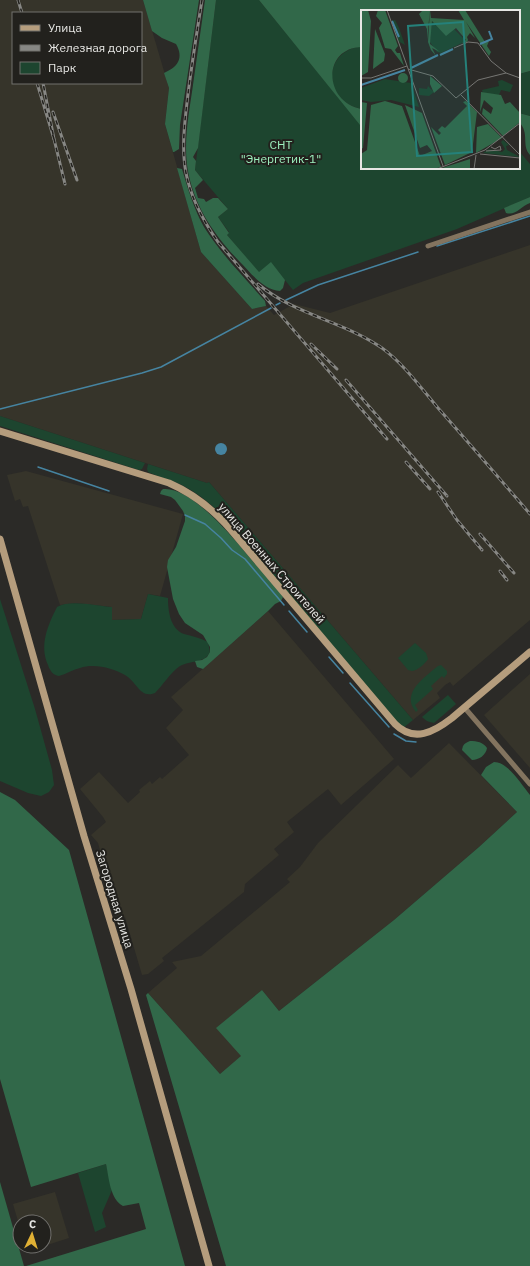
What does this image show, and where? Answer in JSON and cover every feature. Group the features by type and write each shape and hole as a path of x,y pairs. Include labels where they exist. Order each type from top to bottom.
{"street":[{"path":"428,246 530,212"},
{"name":"улица Военных Строителей","path":"0,431 169,483 182,489 204,503 231,530 391,719 403,731 417,734 433,730 446,723 530,652"},
{"name":"Загородная улица","path":"0,538 80,821 131,989 209,1266"},
{"path":"464,707 530,784"}],"shaded area":[{"path":"0,0 143,0 169,88 165,124 201,252 252,309 266,306 274,315 294,304 330,313 530,245 530,620 453,686 450,682 445,685 437,693 440,698 413,720 209,482 207,483 0,416"},
{"path":"26,471 183,514 160,596 148,594 141,619 112,620 112,607 76,603 60,605 28,506 23,507 20,499 15,501 7,475"},
{"path":"268,611 394,759 341,805 328,789 287,822 294,832 274,849 279,855 245,884 244,892 162,958 164,961 148,974 142,975 125,917 119,918 98,843 91,835 106,822 80,789 99,772 128,803 140,792 139,790 150,781 152,784 160,777 162,779 189,755 166,728 183,710 171,697"},
{"path":"530,674 530,768 484,715"},
{"path":"449,743 517,812 479,847 394,920 279,1011 262,990 217,1028 242,1056 220,1074 148,993 177,968 172,962 201,956 290,882 287,879 300,867 318,843 398,765 411,778"},
{"path":"55,1192 69,1238 52,1243 52,1214 16,1214 13,1204"}],"green space":[{"path":"143,0 199,0 180,125 179,149 174,152 165,124 169,88 164,73 173,68 178,62 178,49 176,44 162,38 152,31"},
{"path":"205,0 216,0 198,148 193,157 196,161 195,170 203,180 195,188 198,198 204,199 206,202 213,198 218,198 228,209 218,217 229,233 227,235 259,272 271,262 285,280 283,288 280,291 274,290 257,280 222,242 208,222 192,188 187,165 186,142"},
{"name":"СНТ \"Энергетик-1\"","path":"216,0 259,0 361,124 361,169 520,169 520,152 530,164 530,197 457,229 303,283 293,290 271,263 259,273 227,235 229,232 218,217 228,209 195,170"},
{"path":"259,0 530,0 530,71 520,74 520,10 361,10 361,47 349,50 339,56 334,65 332,76 334,87 340,97 349,105 361,109 360,125"},
{"path":"361,47 361,109 350,105 341,98 335,89 332,79 333,69 337,60 345,52"},
{"path":"530,71 530,116 520,113 520,74"},
{"path":"520,113 530,116 530,155 527,151 522,126 520,123"},
{"path":"177,168 182,169 194,206 204,227 225,256 265,301 266,306 252,309 201,252"},
{"path":"530,197 530,203 516,212 510,214 506,213 504,208"},
{"path":"0,416 145,463 142,469 139,470 0,426"},
{"path":"148,464 207,483 209,482 413,720 403,728 397,723 219,512 193,491 175,482 148,472"},
{"path":"163,489 175,491 188,497 214,518 275,585 283,597 281,601 275,604 203,669 197,667 195,661 202,660 207,657 210,652 210,647 203,635 185,623 179,614 173,599 167,567 168,560 176,547 185,521 185,516 175,500 171,497 160,494"},
{"path":"148,594 168,598 169,613 173,624 179,632 208,642 210,652 207,656 201,660 180,666 155,693 150,694 142,692 125,675 109,668 91,666 74,670 59,676 53,674 45,658 44,650 48,628 57,607 69,603 76,603 112,607 112,620 141,619"},
{"path":"0,599 35,709 52,770 54,785 49,792 41,796 28,793 0,781"},
{"path":"415,643 426,653 428,659 417,669 412,671 408,670 398,658"},
{"path":"441,665 447,671 447,674 444,678 442,676 431,686 433,689 415,705 418,710 416,712 412,705 411,698 416,686 421,680"},
{"path":"448,695 456,704 434,723 422,717"},
{"path":"470,741 480,742 487,748 482,757 472,760 462,750 464,744"},
{"path":"494,762 499,763 509,770 530,795 530,1266 226,1266 146,995 148,993 220,1074 241,1056 216,1028 262,990 279,1011 394,920 479,847 517,812 481,775 486,767"},
{"path":"0,792 15,800 69,850 185,1266 26,1266 146,1229 139,1203 123,1206 115,1198 111,1188 106,1164 31,1187 0,1079"},
{"path":"106,1164 112,1190 102,1213 106,1227 95,1232 78,1173"},
{"path":"0,1182 12,1224 12,1254 21,1254 24,1266 0,1266"}],"water":[{"path":"219,443 223,443 227,449 223,455 219,455 215,451 215,447"}],"waterway":[{"path":"437,246 530,216"},
{"path":"286,300 318,285 418,252"},
{"path":"276,305 280,303"},
{"path":"0,409 161,367 271,308"},
{"path":"38,467 109,491"},
{"path":"185,515 205,524 232,550 245,559 284,605"},
{"path":"289,611 307,632"},
{"path":"329,657 343,673"},
{"path":"350,683 389,727"},
{"path":"394,734 406,741 416,742"}],"railway":[{"path":"18,0 22,12"},
{"path":"202,0 184,134 186,173 191,192 203,218 218,242 387,439"},
{"path":"37,84 54,139 43,84"},
{"path":"53,112 77,180"},
{"path":"54,139 65,184"},
{"path":"258,284 272,295 303,311 351,331 367,339 390,354 412,376 530,514"},
{"path":"311,344 337,369"},
{"path":"346,380 447,496"},
{"path":"406,462 430,489"},
{"path":"438,492 457,520 482,550"},
{"path":"480,534 514,573"},
{"path":"500,571 507,580"}]}
